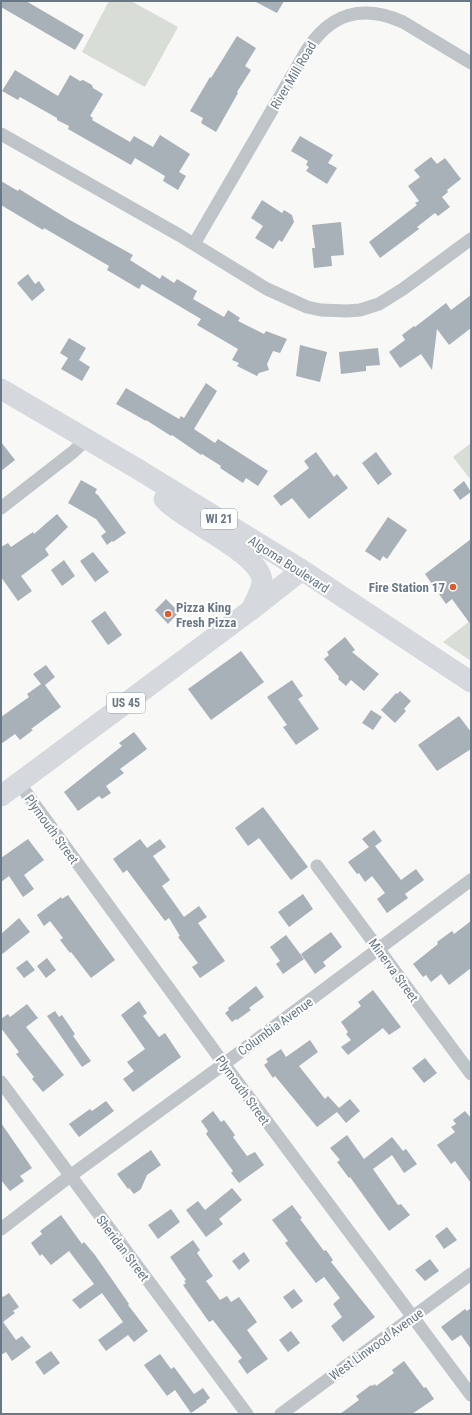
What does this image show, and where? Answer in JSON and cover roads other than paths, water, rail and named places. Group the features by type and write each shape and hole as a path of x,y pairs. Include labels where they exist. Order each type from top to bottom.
{"main road":[{"name":"Algoma Boulevard","path":"1,390 136,468 302,570 471,682"},
{"path":"136,468 167,502 240,551 256,568 261,576 262,583 251,610"},
{"name":"US 45","path":"1,796 251,610 302,570"}],"street":[{"name":"River Mill Road","path":"194,244 315,37 334,21 345,16 366,13 391,17 403,22 471,63"},
{"path":"1,134 194,244 267,290 307,307 321,310 347,311 360,310 379,304 403,289 471,238"},
{"path":"1,508 73,452 87,439"},
{"name":"Plymouth Street","path":"18,783 340,1221 471,1395"},
{"name":"Minerva Street","path":"318,866 471,1074"},
{"name":"Columbia Avenue","path":"1,1229 70,1176 379,950 471,880"},
{"name":"Sheridan Street","path":"1,1082 247,1414"},
{"name":"West Linwood Avenue","path":"281,1414 471,1274"}],"place":[{"name":"Fire Station 17","path":"453,587"},
{"name":"Pizza King Fresh Pizza","path":"168,614"}]}
